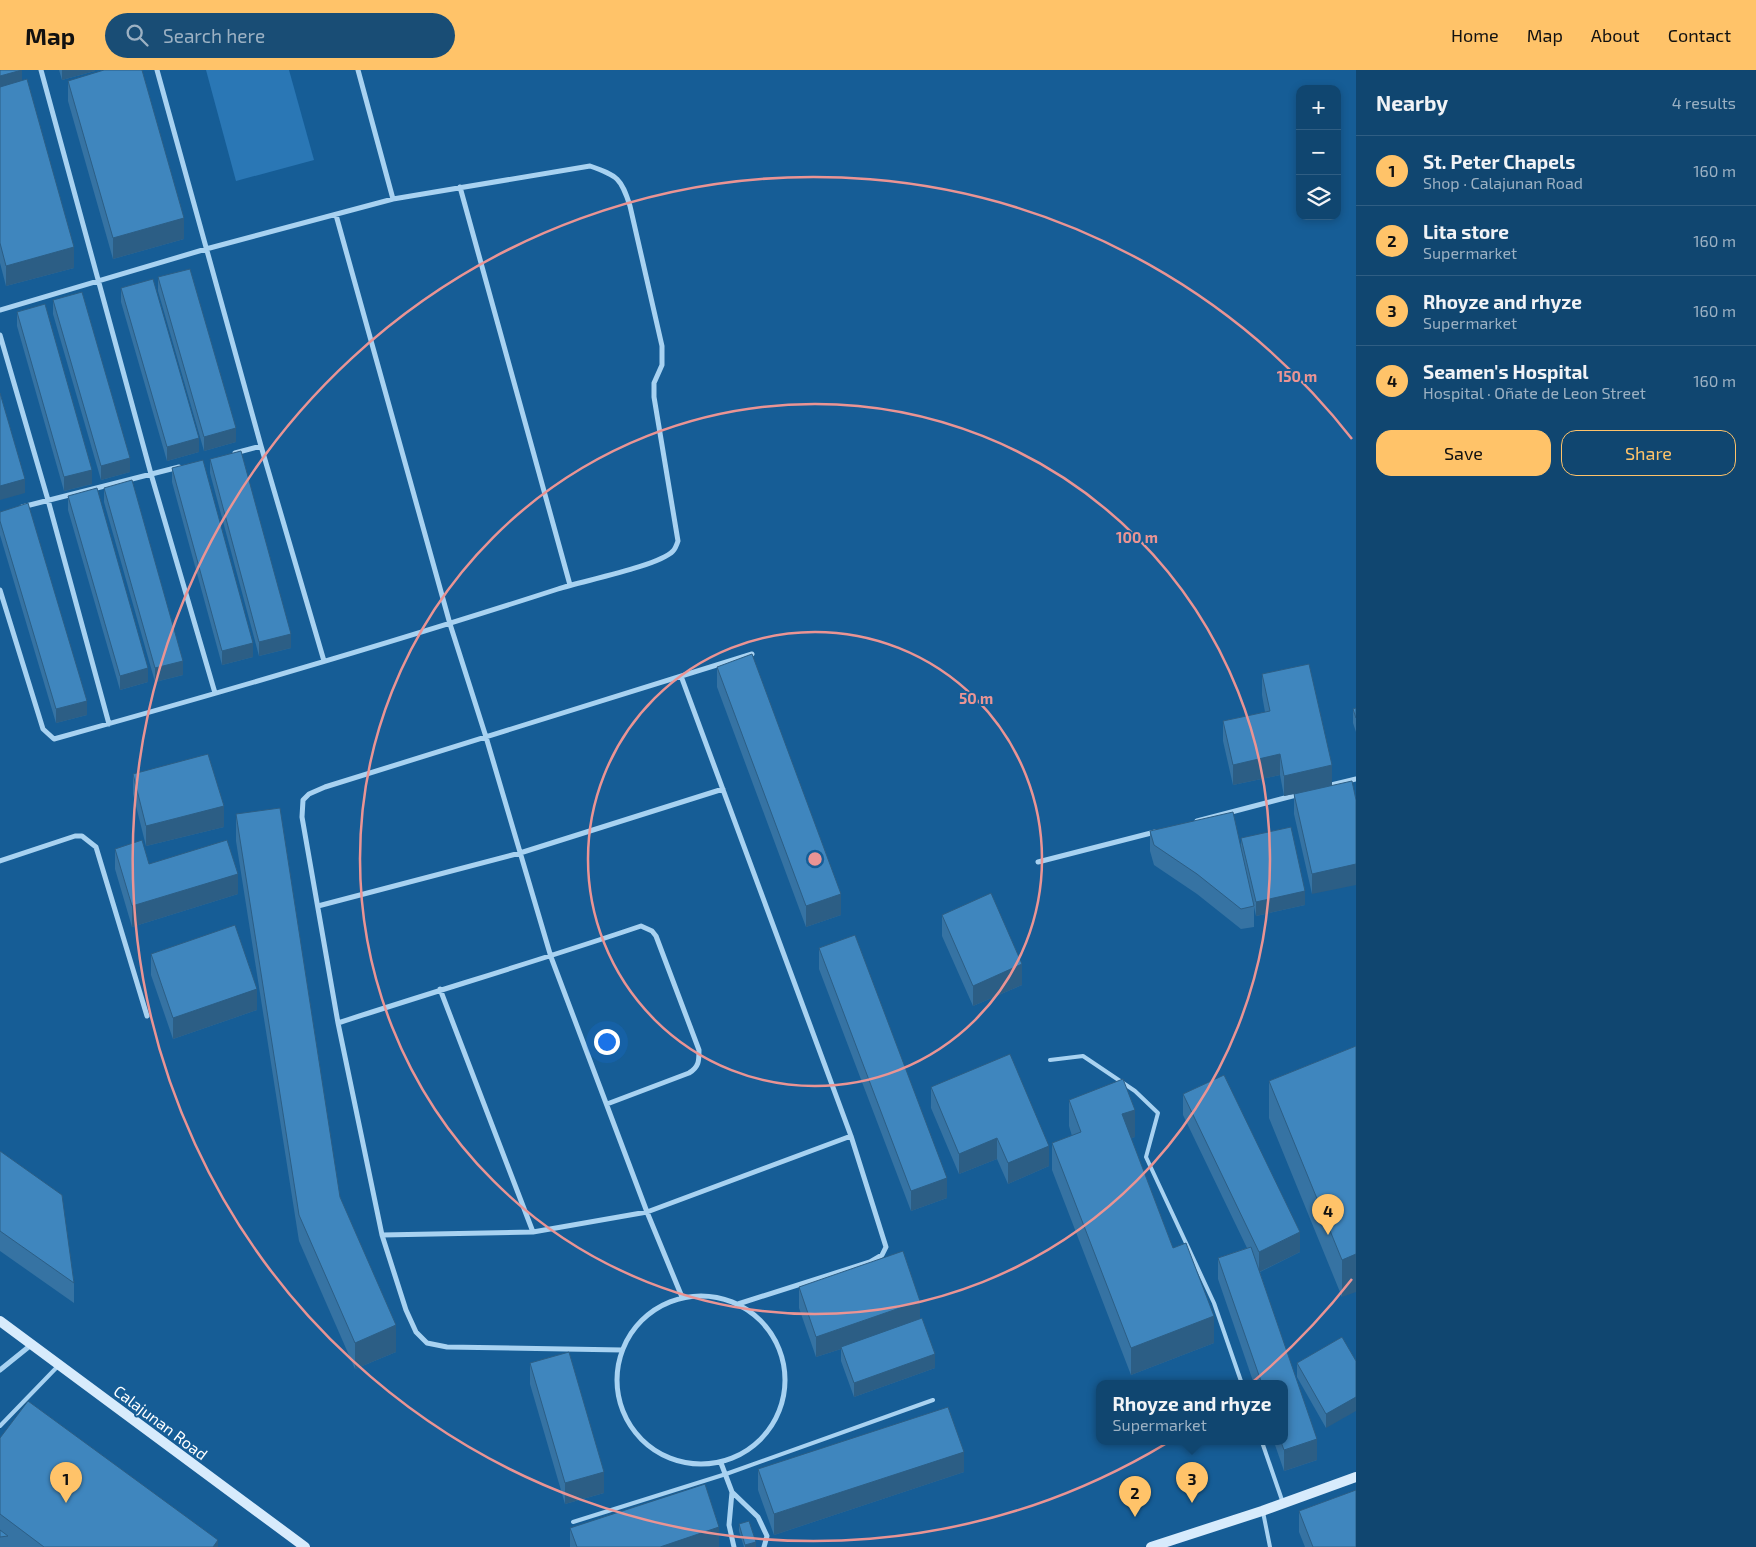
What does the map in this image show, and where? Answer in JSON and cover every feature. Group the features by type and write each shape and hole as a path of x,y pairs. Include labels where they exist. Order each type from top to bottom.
{"main road":[{"name":"Calajunan Road","path":"0,1321 299,1545"},
{"path":"1151,1547 1172,1544 1356,1477"}],"street":[{"path":"42,70 151,474 215,693"},
{"path":"157,70 206,249 324,661"},
{"path":"358,70 393,199"},
{"path":"0,310 206,249 393,199 590,166 610,173 623,185 630,206 662,346 662,365 654,383 654,397 678,541 673,551 661,559 641,566 570,585 450,624 54,739 43,729 0,590"},
{"path":"460,187 570,585"},
{"path":"336,215 450,624 486,736 551,957 647,1212 682,1298"},
{"path":"0,334 48,500 109,724"},
{"path":"225,456 262,446"},
{"path":"19,508 188,465"},
{"path":"622,1350 447,1347 427,1343 416,1332 406,1310 382,1235 338,1023 302,817 303,800 309,794 325,787 752,654"},
{"path":"680,676 851,1136 886,1247 882,1255 870,1262 738,1304"},
{"path":"1324,787 1356,779"},
{"path":"318,906 520,853 723,789"},
{"path":"1191,822 1305,792"},
{"path":"1038,862 1162,830"},
{"path":"0,861 75,836 82,836 96,847 146,1016"},
{"path":"338,1023 440,989 551,957 641,926 652,931 659,945 699,1050 699,1062 696,1068 689,1073 607,1104"},
{"path":"440,989 533,1232"},
{"path":"382,1235 533,1232 647,1212 851,1136"},
{"path":"710,1296 738,1304 763,1322 779,1347 786,1377 782,1407 768,1433 745,1454 721,1463 691,1464 666,1458 644,1444 628,1424 618,1400 616,1375 622,1350 635,1326 656,1308 682,1298 710,1296"},
{"path":"0,1370 32,1345"},
{"path":"721,1463 732,1492 729,1525 734,1547"},
{"path":"732,1492 758,1517 767,1536 764,1547"}],"lane":[{"path":"1050,1060 1083,1056 1135,1092 1158,1113 1146,1157 1214,1303 1241,1380"},
{"path":"0,1426 60,1366"},
{"path":"573,1522 726,1474 933,1400"},
{"path":"18,1406 25,1412"},
{"path":"1263,1445 1283,1503"},
{"path":"1262,1511 1270,1547"}],"shaded area":[{"path":"206,70 289,70 314,160 236,181"}],"building":[{"path":"0,70 22,70 0,76"},
{"path":"104,70 142,70 184,218 113,238 68,81"},
{"path":"27,79 74,247 6,266 0,243 0,87"},
{"path":"190,269 236,428 204,437 158,277"},
{"path":"153,279 199,438 167,447 121,288"},
{"path":"82,292 130,458 101,466 53,300"},
{"path":"45,304 92,470 64,477 17,312"},
{"path":"0,393 25,479 0,486"},
{"path":"241,451 291,634 259,642 210,459"},
{"path":"203,460 253,643 222,651 172,468"},
{"path":"132,480 183,661 155,668 104,488"},
{"path":"97,488 148,668 120,676 68,496"},
{"path":"28,503 87,701 56,709 0,521 0,512"},
{"path":"752,654 841,894 806,906 717,667"},
{"path":"1309,664 1332,765 1284,776 1280,754 1233,765 1223,721 1270,711 1262,674"},
{"path":"208,754 224,806 146,826 133,774"},
{"path":"1352,781 1356,800 1356,864 1312,874 1294,794"},
{"path":"280,808 340,1197 396,1325 355,1343 299,1215 236,814"},
{"path":"1233,812 1254,906 1241,909 1197,874 1154,845 1150,831"},
{"path":"1291,827 1305,891 1256,902 1241,838"},
{"path":"142,840 149,864 227,840 238,874 132,906 115,849"},
{"path":"991,893 1022,964 973,986 942,915"},
{"path":"235,925 257,989 173,1018 151,954"},
{"path":"855,935 947,1178 911,1191 819,948"},
{"path":"1356,1046 1356,1254 1342,1260 1269,1081"},
{"path":"1010,1054 1049,1146 1008,1163 997,1138 959,1154 931,1087"},
{"path":"1224,1075 1300,1232 1259,1252 1183,1094"},
{"path":"1123,1079 1135,1110 1122,1114 1173,1248 1186,1243 1214,1316 1131,1348 1052,1143 1081,1132 1069,1100"},
{"path":"0,1151 62,1195 74,1283 0,1231"},
{"path":"1251,1247 1317,1439 1284,1450 1282,1445 1288,1445 1288,1380 1261,1380 1218,1258"},
{"path":"903,1251 920,1301 816,1337 799,1287"},
{"path":"922,1318 935,1354 854,1383 841,1347"},
{"path":"1342,1337 1356,1361 1356,1397 1326,1414 1297,1363"},
{"path":"569,1352 604,1472 565,1483 530,1363"},
{"path":"28,1401 218,1540 213,1547 44,1547 0,1514 0,1438"},
{"path":"948,1407 964,1452 774,1514 758,1469"},
{"path":"705,1484 719,1527 660,1547 577,1547 570,1528"},
{"path":"1356,1490 1356,1547 1313,1547 1299,1511"},
{"path":"749,1521 756,1542 745,1545 739,1524"},
{"path":"0,1530 8,1536 0,1537"}],"place":[{"name":"Seamen's Hospital","path":"1328,1235"},
{"name":"St. Peter Chapels","path":"66,1503"},
{"name":"Rhoyze and rhyze","path":"1192,1503"},
{"name":"Lita store","path":"1135,1517"}]}
